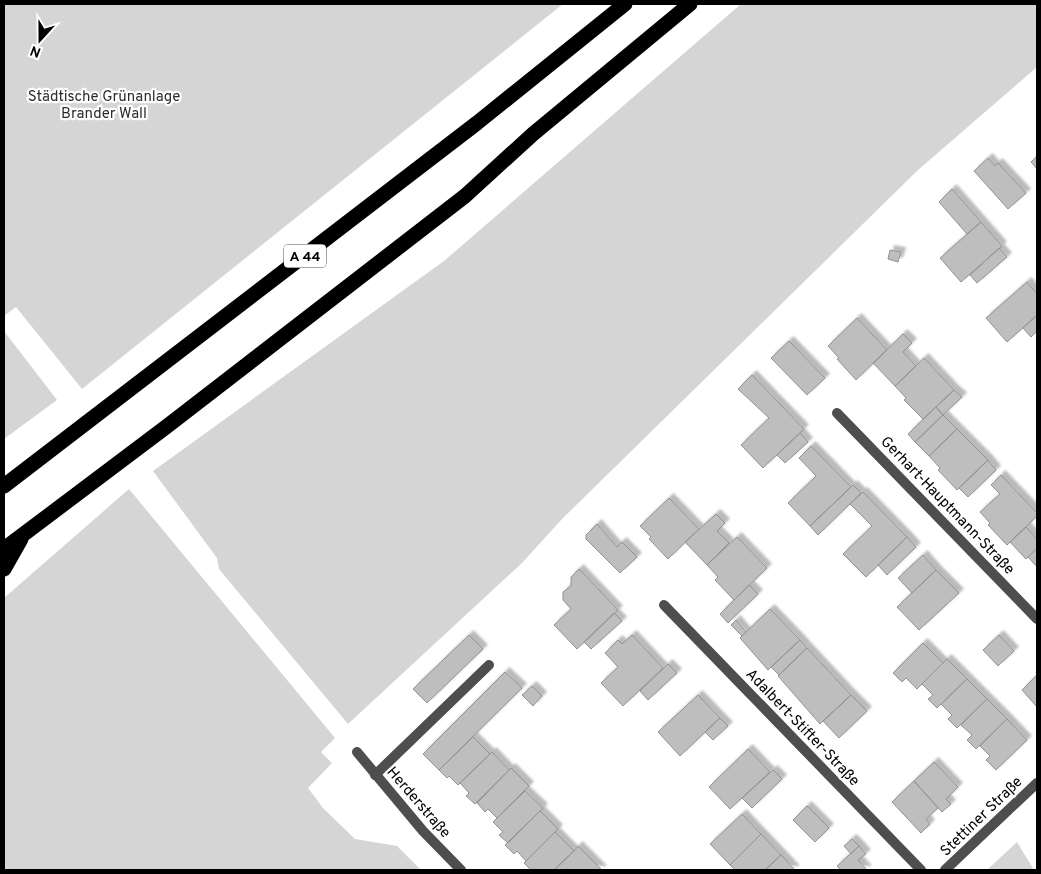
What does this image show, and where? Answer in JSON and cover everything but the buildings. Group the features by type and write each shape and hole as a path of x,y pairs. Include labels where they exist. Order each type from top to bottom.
{"highway":[{"name":"A 44","path":"4,486 49,454 477,123 625,4"},
{"path":"4,549 166,427 464,196 533,134 690,4"},
{"path":"4,569 23,536"}],"street":[{"name":"Gerhart-Hauptmann-Straße","path":"837,412 1037,619"},
{"name":"Adalbert-Stifter-Straße","path":"664,605 921,870"},
{"path":"376,775 489,665"},
{"name":"Herderstraße","path":"357,752 423,831 461,870"},
{"name":"Stettiner Straße","path":"946,870 1037,783"}],"green space":[{"name":"Städtische Grünanlage Brander Wall","path":"4,4 563,4 82,389 16,307 4,316"},
{"path":"741,4 1037,4 1037,67 918,170 562,519 522,563 348,724 219,569 217,558 153,471 444,261"},
{"path":"4,331 57,400 4,439"},
{"path":"129,489 335,738 321,752 332,763 308,788 323,808 355,839 397,846 421,870 4,870 4,598"},
{"path":"1017,842 1034,870 987,870"}]}
